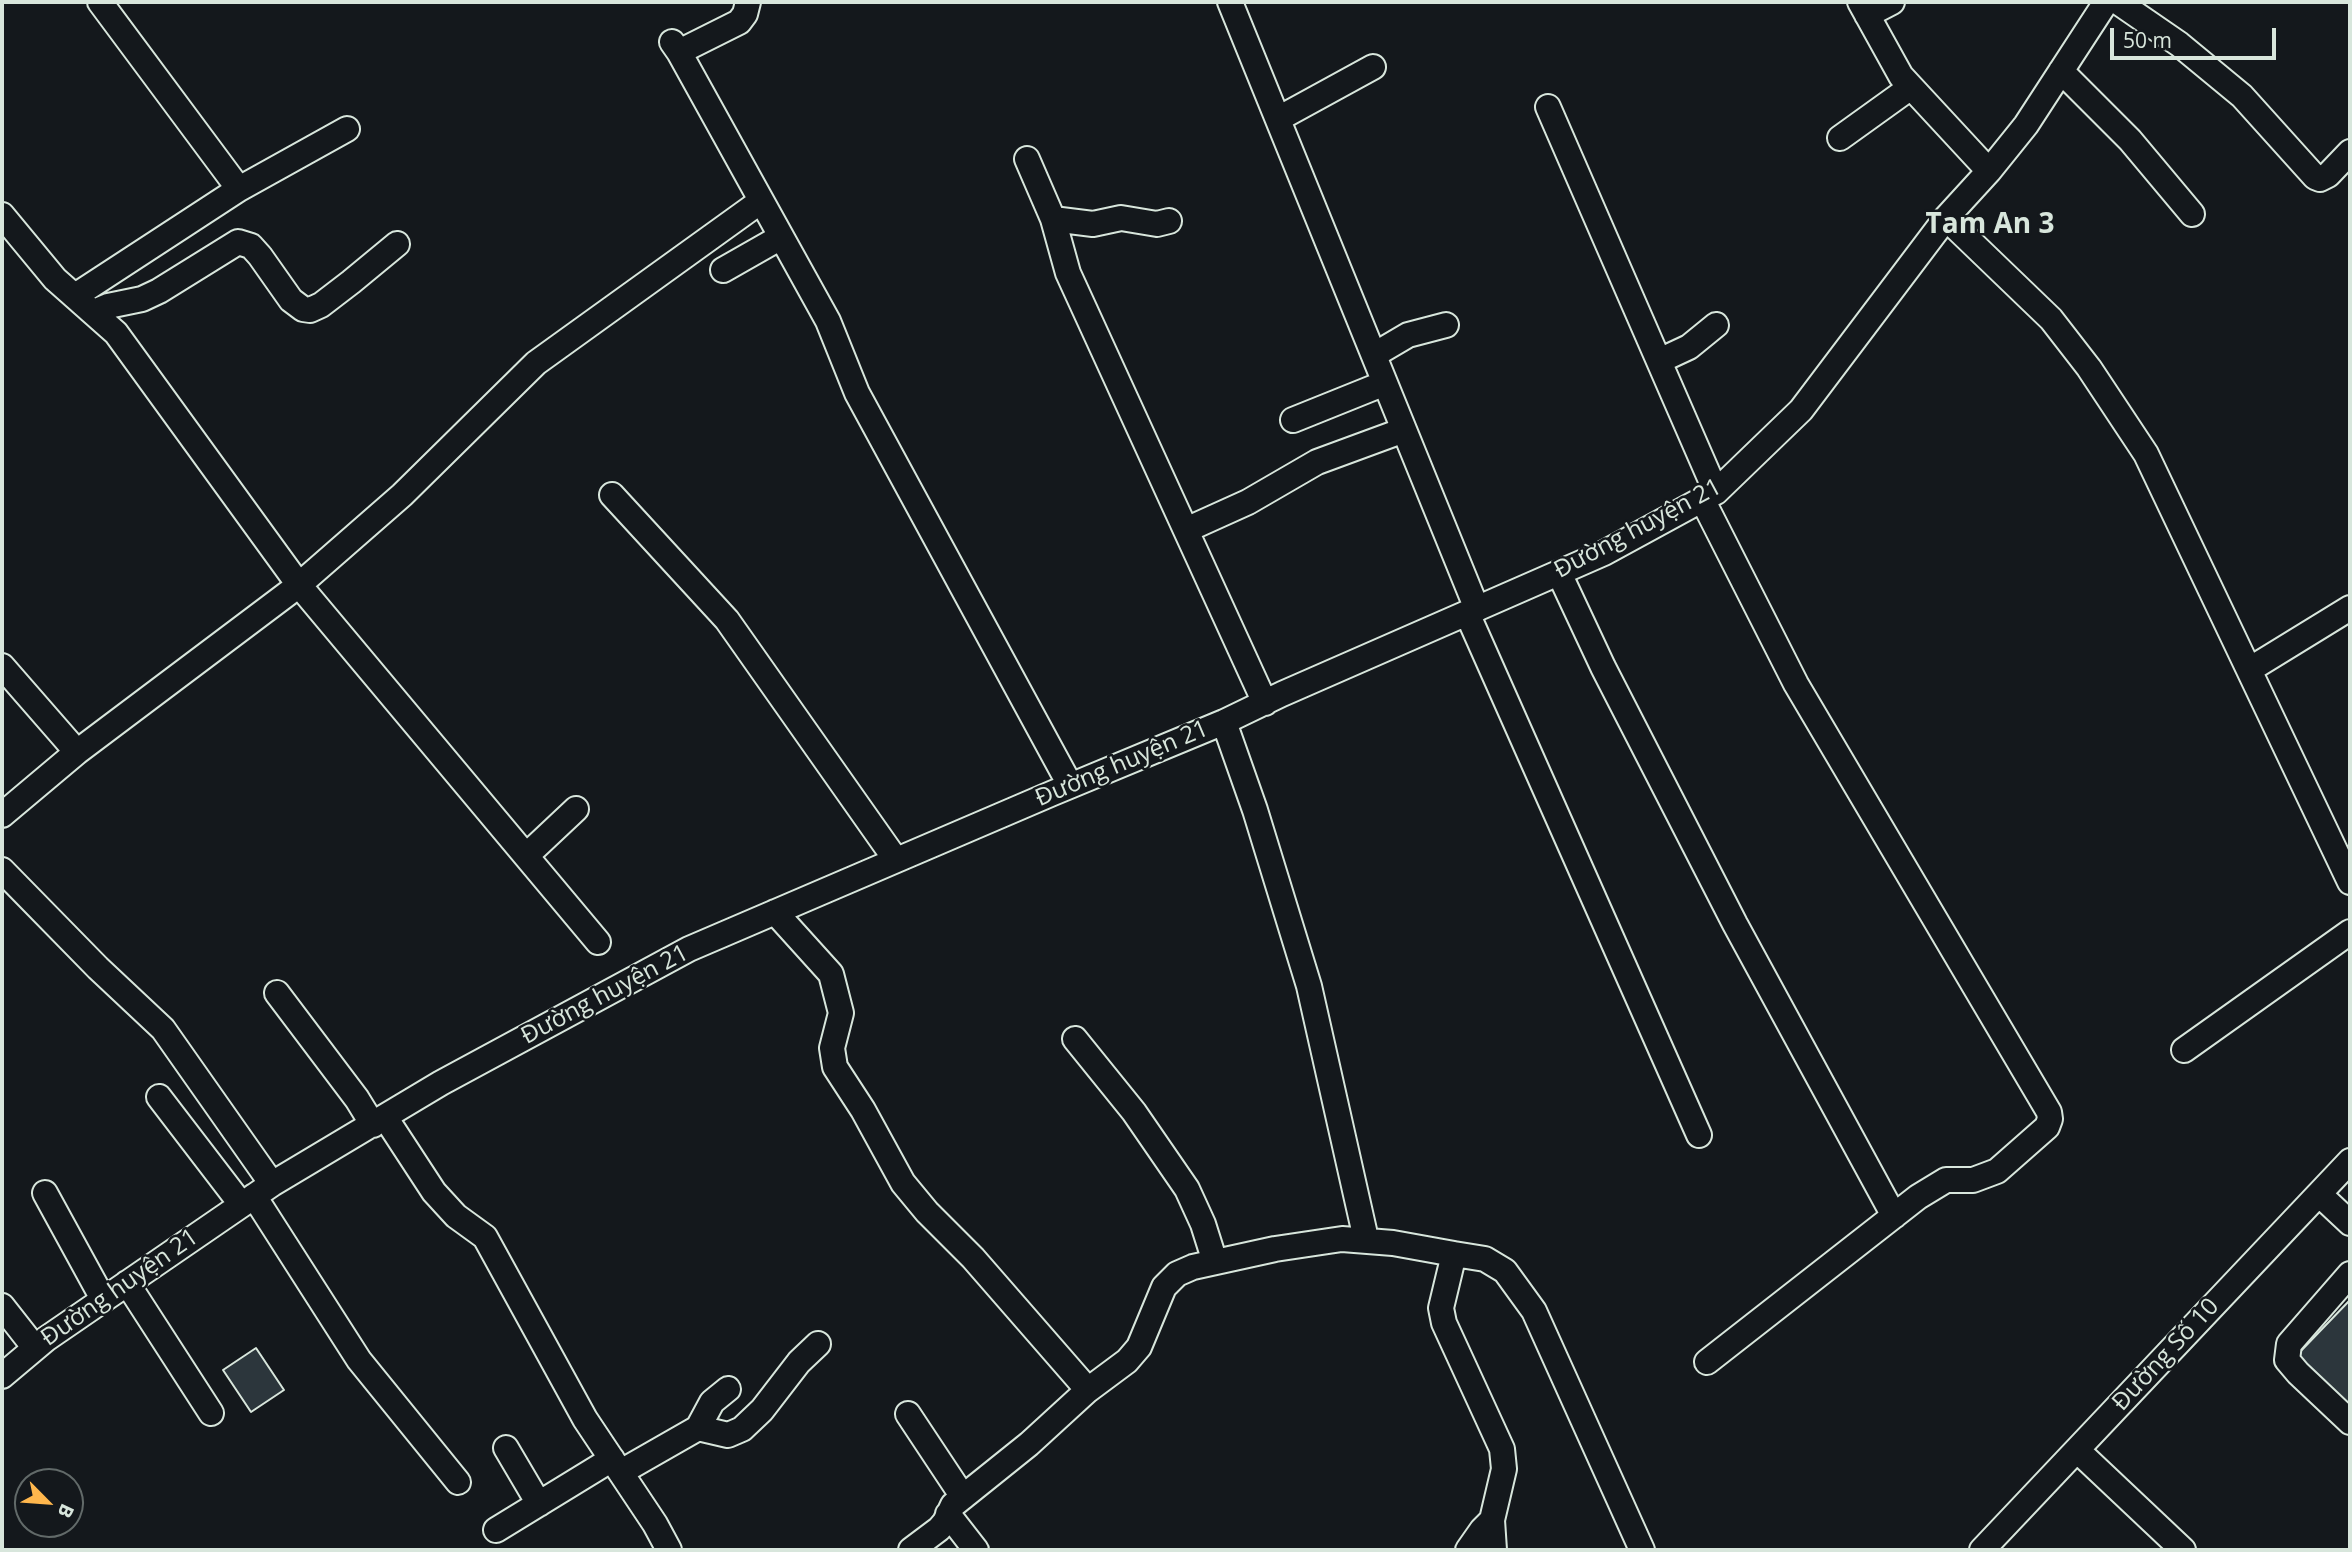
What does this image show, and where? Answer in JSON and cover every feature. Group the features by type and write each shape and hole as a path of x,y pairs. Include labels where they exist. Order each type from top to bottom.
{"street":[{"path":"100,2 239,189"},
{"path":"748,2 746,14 739,22 675,47 828,321 857,393 1070,785"},
{"path":"1230,2 1404,430 1472,611 1699,1135"},
{"path":"1892,2 1863,8 1901,76 1989,171"},
{"name":"Đường huyện 21","path":"2,1376 35,1348 103,1299 256,1195 441,1083 689,949 1070,785 1224,722 1604,553 1709,496 1801,410 1947,218 2026,125 2061,71 2086,12 2106,2"},
{"path":"2119,2 2179,44 2242,96 2315,177 2320,179 2328,175 2350,152"},
{"path":"1278,119 1373,67"},
{"path":"2061,71 2130,139 2192,214"},
{"path":"1840,138 1911,87"},
{"path":"1548,107 1659,361 1709,496 1796,684 2049,1112 2050,1119 2047,1127 1997,1171 1973,1180 1946,1180 1918,1197 1707,1362"},
{"path":"75,296 239,189 347,129"},
{"path":"1027,159 1053,219 1068,273 1265,703"},
{"path":"2,815 77,752 299,585 402,495 536,363 761,201"},
{"path":"2,215 55,279 116,333 299,585 598,943"},
{"path":"1053,219 1093,224 1121,218 1157,223 1169,221"},
{"path":"1947,218 2051,319 2103,389 2146,454 2249,670 2345,860 2350,882"},
{"path":"723,270 781,237"},
{"path":"94,312 108,306 142,299 159,291 238,242 251,246 291,300 303,309 310,310 321,305 397,244"},
{"path":"1374,355 1408,335 1446,325"},
{"path":"1659,361 1689,347 1716,326"},
{"path":"1293,420 1385,383"},
{"path":"1186,530 1248,502 1317,462 1404,430"},
{"path":"612,495 727,620 896,860"},
{"path":"1559,573 1603,667 1735,924 1894,1216"},
{"path":"2249,670 2350,608"},
{"path":"2,666 77,752"},
{"path":"1224,722 1255,810 1309,986 1366,1239"},
{"path":"526,856 576,809"},
{"path":"2,870 98,968 163,1029 256,1195 359,1360 458,1482"},
{"path":"775,912 831,974 841,1013 832,1048 835,1066 903,1183 927,1212 973,1258 1088,1390"},
{"path":"2184,1051 2350,932"},
{"path":"277,993 357,1099 379,1121 434,1192 457,1216 485,1237 585,1419 655,1524 669,1550"},
{"path":"1075,1039 1134,1112 1186,1189 1203,1224 1215,1262"},
{"path":"159,1097 256,1195"},
{"name":"Đường Số 10","path":"1982,1550 2350,1161"},
{"path":"45,1193 103,1299"},
{"path":"2319,1194 2350,1223"},
{"path":"911,1550 939,1529 955,1505 1029,1444 1088,1390 1127,1361 1139,1346 1164,1287 1177,1274 1215,1262 1302,1245 1342,1239 1366,1239 1485,1258 1505,1271 1534,1311 1642,1550"},
{"path":"1454,1254 1441,1308 1444,1323 1502,1449 1504,1469 1492,1520 1494,1550"},
{"path":"2350,1274 2289,1344 2287,1360 2350,1422"},
{"path":"127,1283 211,1413"},
{"path":"2,1306 35,1348"},
{"path":"496,1531 539,1504 698,1428 728,1434 742,1429 762,1410 799,1362 818,1344"},
{"path":"698,1428 712,1402 727,1389"},
{"path":"908,1414 976,1550"},
{"path":"506,1448 539,1504"},
{"path":"2077,1450 2183,1550"},
{"path":"1468,1550 1492,1520"}],"building":[{"path":"2350,1300 2350,1409 2296,1356"},
{"path":"256,1348 284,1390 251,1412 223,1370"}],"district":[{"name":"Tam An 3","path":"1990,225"}]}
